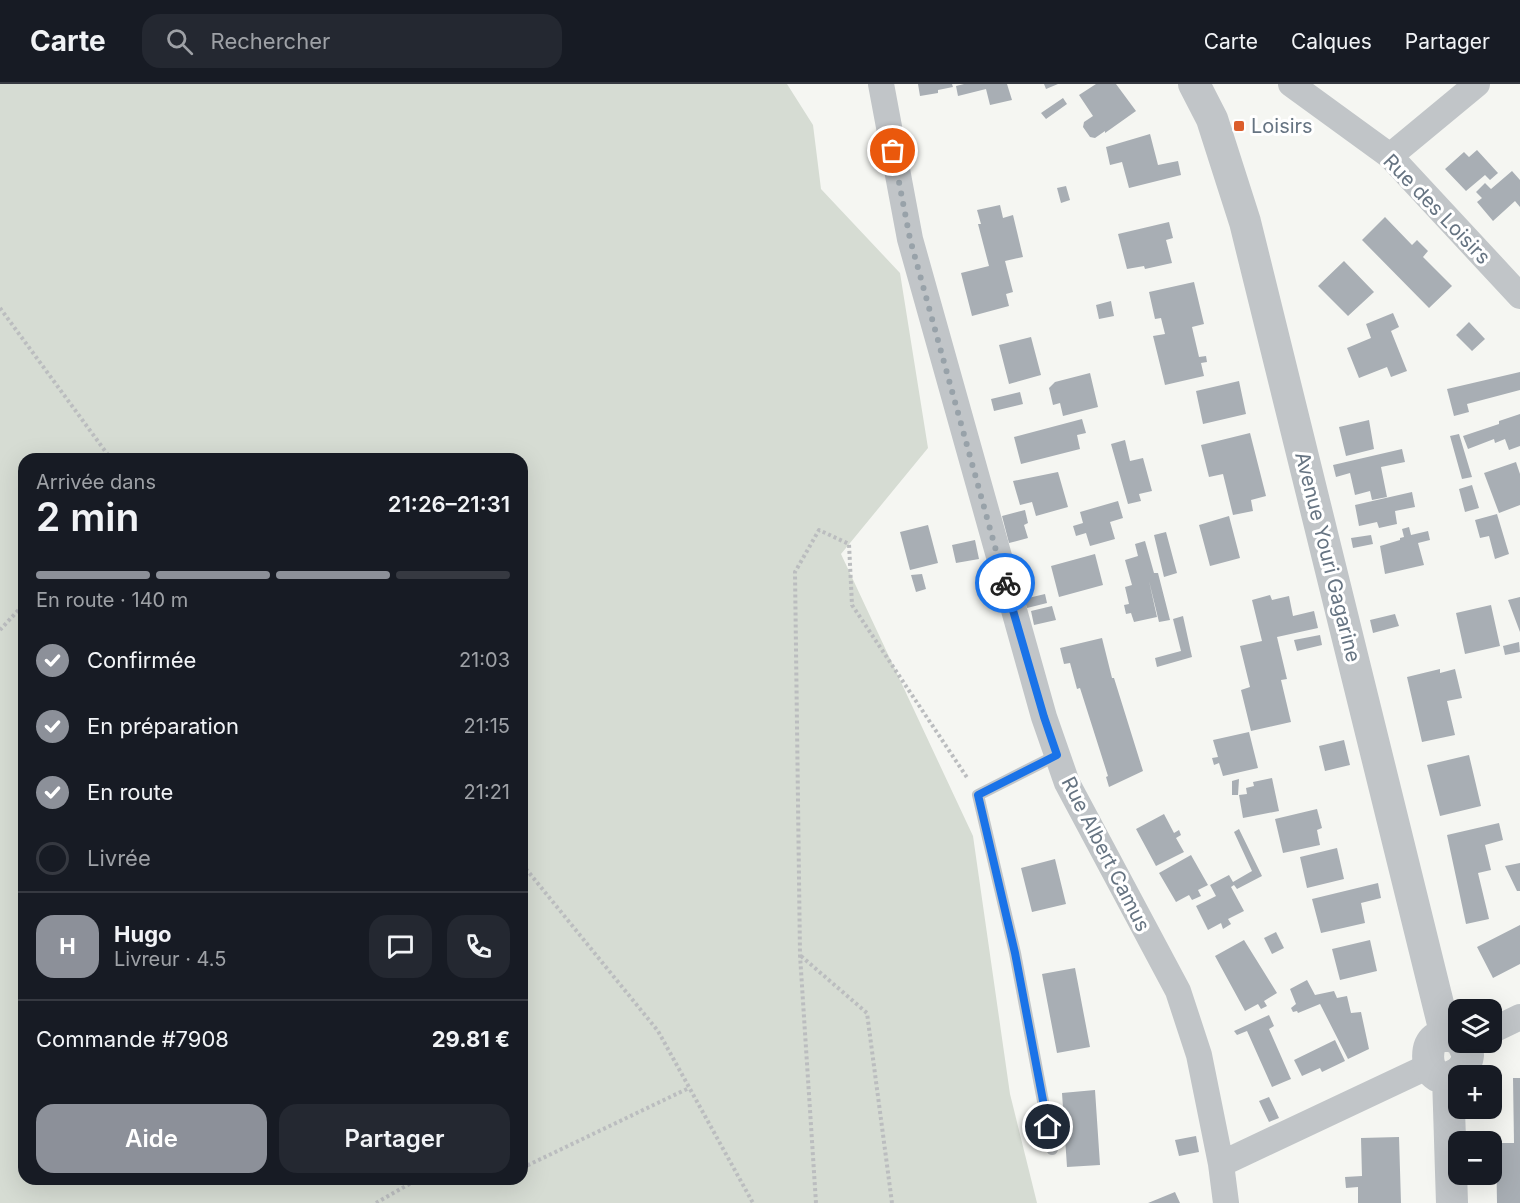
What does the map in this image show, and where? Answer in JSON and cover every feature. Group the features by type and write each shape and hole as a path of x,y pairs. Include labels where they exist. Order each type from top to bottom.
{"street":[{"name":"Rue Albert Camus","path":"881,84 910,239 988,524 1044,717 1067,783 1178,991 1199,1055 1221,1164 1226,1203"},
{"name":"Avenue Youri Gagarine","path":"1194,84 1212,119 1245,222 1454,999"},
{"name":"Rue des Loisirs","path":"1291,84 1390,156 1520,296"},
{"path":"1390,156 1477,84"},
{"path":"1502,1024 1520,1017"},
{"path":"1221,1164 1439,1071 1459,1073 1465,1065 1468,1053"},
{"path":"1439,1071 1452,1203"}],"lane":[{"path":"1052,1149 1015,953 978,795 1057,755"}],"path":[{"path":"0,308 107,453"},
{"path":"816,1203 801,955 795,572 819,530 849,544 852,605 978,795"},
{"path":"0,630 18,610"},
{"path":"528,871 657,1031 753,1203"},
{"path":"801,955 867,1013 892,1203"},
{"path":"528,1164 689,1088"},
{"path":"376,1203 408,1185"}],"shaded area":[{"path":"0,84 787,84 813,125 821,189 900,273 928,448 841,554 973,836 1010,1094 1037,1203 0,1203"}],"building":[{"path":"918,84 952,84 953,87 938,90 938,93 920,96"},
{"path":"1007,84 1012,100 990,105 986,89 958,96 956,86"},
{"path":"1044,84 1058,84 1046,89"},
{"path":"1096,84 1116,84 1136,111 1095,138 1090,137 1083,127 1084,122 1093,116 1079,95"},
{"path":"1063,98 1067,104 1046,119 1041,113"},
{"path":"1150,134 1158,165 1178,161 1181,175 1129,188 1122,162 1110,165 1106,147"},
{"path":"1477,150 1498,173 1490,180 1485,175 1466,191 1445,169 1464,152 1469,157"},
{"path":"1512,171 1520,180 1520,207 1515,201 1493,221 1477,202 1482,198 1476,192 1485,183 1491,189"},
{"path":"1066,186 1070,200 1061,203 1057,188"},
{"path":"1000,205 1003,218 1013,215 1023,257 1005,261 1013,292 1006,294 1009,306 972,316 961,273 989,266 978,224 981,224 977,210"},
{"path":"1385,217 1412,245 1417,240 1428,251 1423,257 1452,286 1429,308 1362,240"},
{"path":"1169,222 1173,238 1166,240 1172,263 1145,269 1144,266 1127,269 1118,234"},
{"path":"1344,261 1374,292 1348,316 1318,286"},
{"path":"1194,282 1204,324 1192,327 1199,357 1206,356 1207,362 1201,363 1204,376 1165,385 1153,336 1165,334 1161,318 1155,319 1149,292"},
{"path":"1111,301 1114,316 1099,319 1096,305"},
{"path":"1393,313 1399,327 1391,331 1407,371 1391,377 1387,367 1359,378 1347,348 1371,338 1366,324"},
{"path":"1469,322 1485,339 1472,351 1456,335"},
{"path":"1031,337 1041,375 1009,384 999,345"},
{"path":"1520,372 1520,390 1467,404 1469,412 1454,416 1447,389"},
{"path":"1090,373 1098,407 1063,416 1060,403 1053,405 1049,388 1055,382"},
{"path":"1239,381 1246,414 1203,424 1196,391"},
{"path":"1020,392 1023,404 994,411 991,399"},
{"path":"1520,414 1520,446 1509,450 1505,439 1495,443 1494,439 1468,449 1463,436"},
{"path":"1082,419 1086,433 1077,435 1080,449 1021,464 1014,437"},
{"path":"1369,420 1374,449 1346,456 1339,427"},
{"path":"1250,433 1266,496 1251,500 1253,511 1233,515 1223,474 1209,477 1201,445"},
{"path":"1459,434 1472,477 1462,479 1450,436"},
{"path":"1125,440 1130,461 1143,458 1152,491 1139,494 1141,501 1128,504 1111,444"},
{"path":"1402,449 1405,462 1381,467 1387,497 1372,500 1370,491 1355,495 1350,473 1336,477 1333,465"},
{"path":"1516,462 1520,474 1520,505 1499,513 1484,473"},
{"path":"1058,472 1068,507 1036,516 1032,502 1020,505 1013,481"},
{"path":"1472,485 1479,508 1465,512 1459,489"},
{"path":"1412,492 1415,507 1395,511 1397,524 1379,528 1377,522 1359,526 1355,505"},
{"path":"1118,501 1123,518 1110,522 1115,539 1090,546 1086,533 1076,536 1073,526 1083,523 1080,512"},
{"path":"1025,510 1028,523 1024,525 1028,538 1009,543 1002,516"},
{"path":"1497,514 1509,554 1495,559 1489,536 1480,538 1475,520"},
{"path":"1229,516 1240,558 1210,566 1199,525"},
{"path":"928,525 938,563 910,570 900,532"},
{"path":"1409,527 1411,535 1428,531 1430,540 1418,543 1424,565 1385,574 1380,546 1400,540 1404,537 1402,529"},
{"path":"1166,532 1177,573 1164,577 1154,535"},
{"path":"1371,535 1373,544 1353,548 1351,538"},
{"path":"975,540 979,559 956,563 952,545"},
{"path":"1145,541 1154,573 1158,573 1170,620 1159,622 1149,581 1157,617 1134,622 1131,613 1126,614 1124,605 1129,604 1125,587 1132,585 1125,560 1138,556 1135,544"},
{"path":"1095,554 1103,585 1059,597 1051,566"},
{"path":"922,574 926,589 916,592 911,575"},
{"path":"1045,594 1047,603 1027,608 1024,599"},
{"path":"1270,595 1272,600 1289,596 1293,616 1314,611 1318,628 1277,637 1287,679 1281,680 1291,722 1251,731 1241,690 1250,687 1240,646 1262,641 1252,600"},
{"path":"1520,597 1520,632 1508,600"},
{"path":"1491,605 1500,646 1465,654 1456,613"},
{"path":"1052,606 1056,620 1034,625 1031,611"},
{"path":"1395,614 1399,626 1373,633 1370,620"},
{"path":"1183,616 1192,657 1157,667 1155,658 1181,651 1173,619"},
{"path":"1320,635 1322,645 1297,651 1294,640"},
{"path":"1102,638 1112,678 1114,678 1143,771 1109,787 1106,777 1108,776 1080,688 1077,689 1070,663 1064,664 1060,648"},
{"path":"1519,642 1520,652 1505,655 1503,646"},
{"path":"1440,669 1440,673 1455,669 1462,698 1447,701 1455,735 1422,742 1407,677"},
{"path":"1249,732 1258,768 1223,776 1219,763 1214,765 1212,758 1218,757 1213,740"},
{"path":"1344,740 1350,765 1325,771 1319,746"},
{"path":"1469,755 1481,806 1440,816 1427,765"},
{"path":"1272,778 1279,811 1243,818 1239,795 1247,794 1246,788 1254,786 1253,782"},
{"path":"1239,779 1238,795 1232,795 1232,781"},
{"path":"1317,809 1322,828 1317,830 1320,845 1283,853 1275,819"},
{"path":"1164,814 1174,833 1179,830 1181,835 1176,838 1184,852 1156,866 1136,829"},
{"path":"1499,823 1503,840 1485,845 1491,870 1478,873 1489,919 1466,924 1447,835"},
{"path":"1239,829 1262,876 1237,889 1234,885 1231,887 1244,911 1228,919 1231,924 1223,929 1221,923 1208,930 1196,906 1216,896 1210,885 1229,875 1233,882 1252,871 1234,832"},
{"path":"1337,848 1344,879 1307,888 1300,857"},
{"path":"1191,855 1208,885 1198,890 1201,896 1192,900 1189,895 1176,902 1159,873"},
{"path":"1055,859 1066,904 1032,912 1021,868"},
{"path":"1520,863 1520,891 1517,891 1505,866"},
{"path":"1378,883 1381,898 1361,903 1365,923 1321,933 1312,899"},
{"path":"1520,925 1520,964 1493,978 1477,947"},
{"path":"1276,932 1284,948 1272,954 1264,938"},
{"path":"1244,940 1277,993 1264,1001 1267,1006 1261,1009 1258,1004 1245,1011 1215,956"},
{"path":"1370,940 1377,971 1340,980 1332,949"},
{"path":"1075,968 1090,1047 1057,1053 1042,974"},
{"path":"1307,980 1315,995 1334,991 1337,998 1347,996 1351,1013 1361,1012 1369,1049 1348,1059 1320,1004 1298,1013 1293,1012 1291,1008 1296,1004 1290,989"},
{"path":"1269,1015 1274,1026 1269,1029 1291,1079 1272,1087 1247,1031 1237,1035 1234,1031"},
{"path":"1335,1040 1345,1061 1322,1072 1320,1068 1302,1076 1294,1060"},
{"path":"1513,1078 1520,1078 1520,1203 1497,1203 1497,1185 1502,1185 1502,1143 1514,1143"},
{"path":"1095,1090 1100,1165 1067,1167 1062,1093"},
{"path":"1269,1097 1279,1118 1269,1122 1259,1101"},
{"path":"1196,1136 1199,1152 1179,1156 1175,1140"},
{"path":"1399,1137 1401,1203 1358,1203 1358,1187 1346,1188 1345,1177 1362,1176 1361,1138"},
{"path":"1175,1192 1180,1203 1148,1203"}],"way so far":[{"path":"893,151 910,239 1005,583"}],"place":[{"name":"Loisirs","path":"1239,126"}],"route":[{"path":"1005,583 1057,755 978,795 1015,953 1048,1127"}]}
